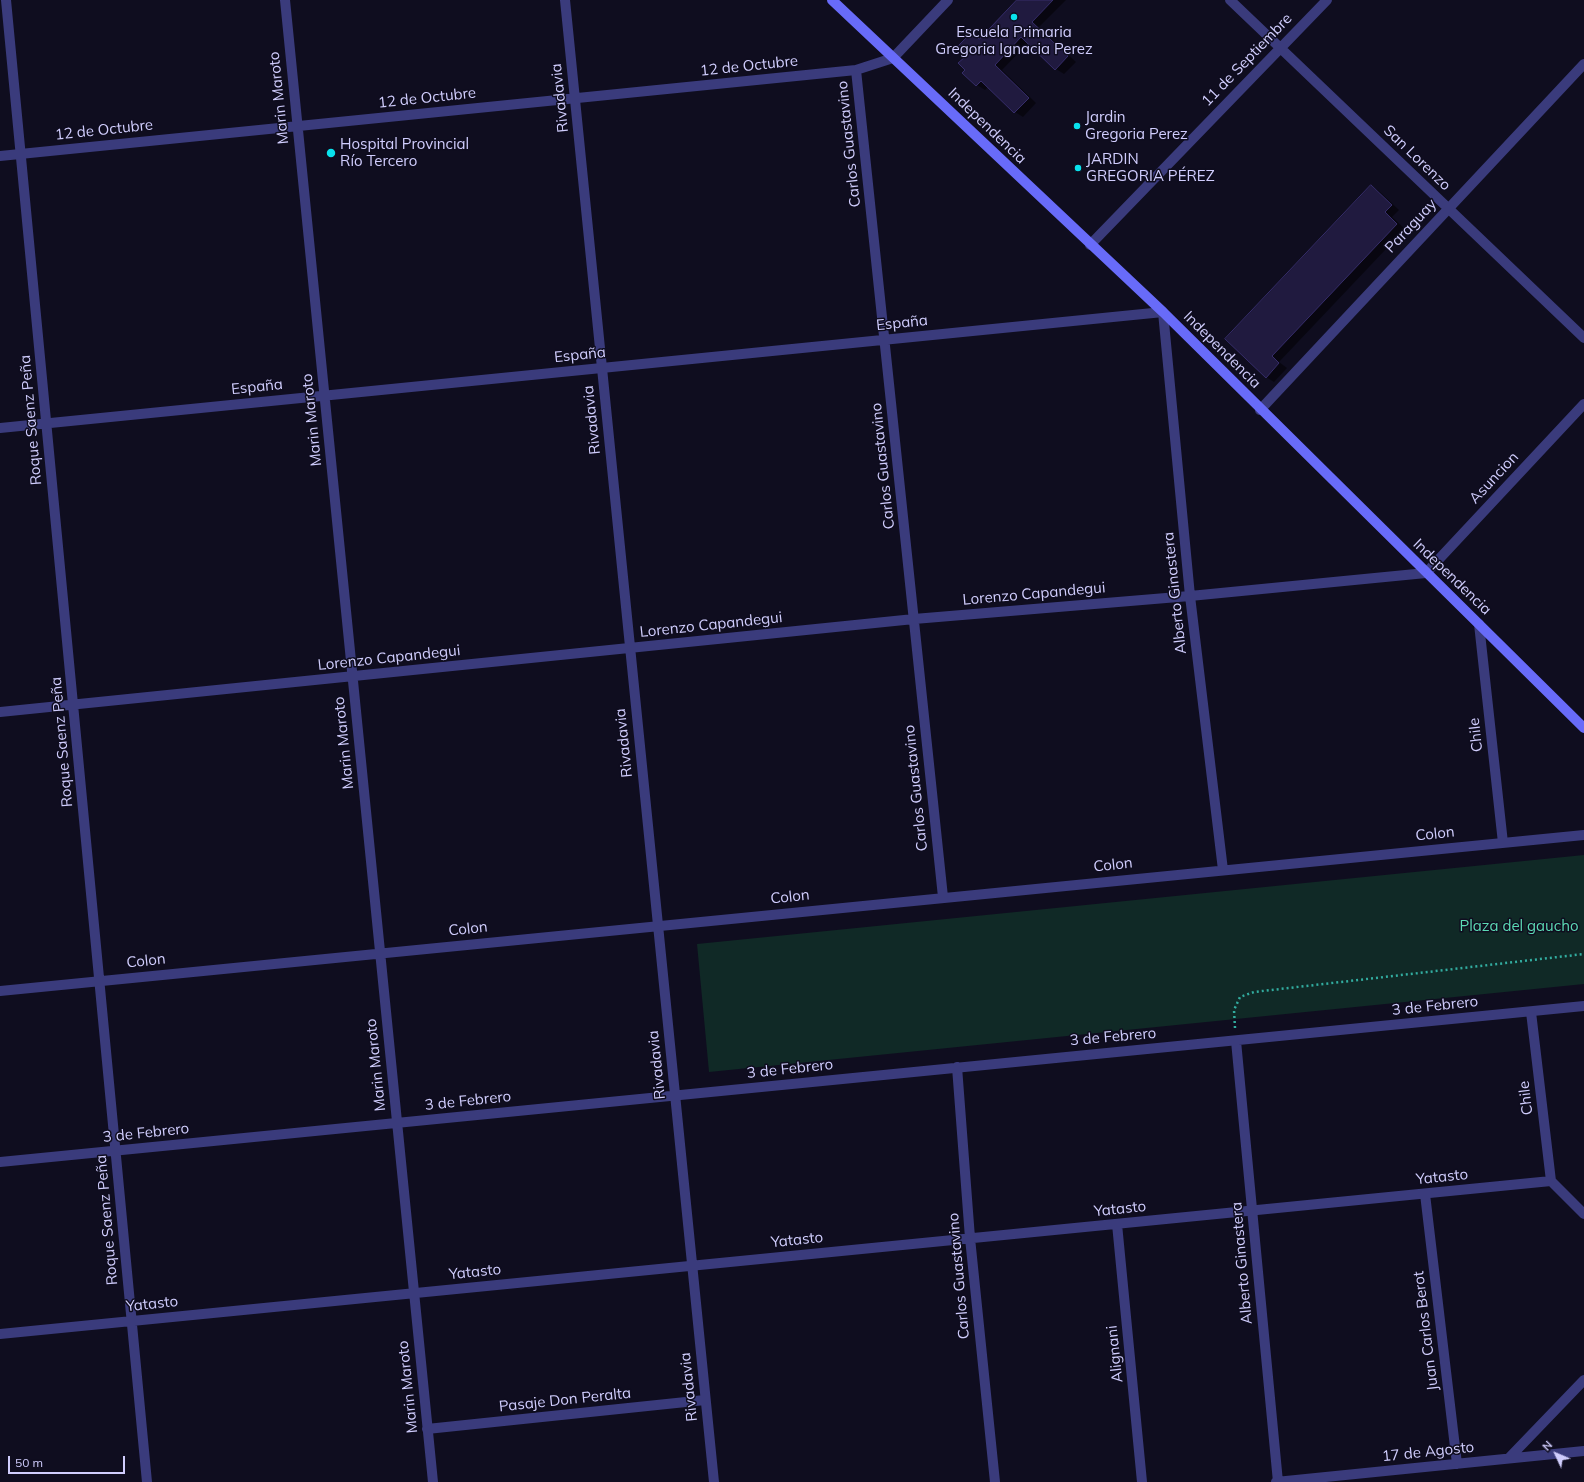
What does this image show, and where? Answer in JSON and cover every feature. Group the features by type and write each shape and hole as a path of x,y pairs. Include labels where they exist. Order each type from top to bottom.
{"main road":[{"name":"Independencia","path":"832,0 1162,312 1584,728"}],"street":[{"name":"Roque Saenz Peña","path":"6,0 147,1482"},
{"name":"Marin Maroto","path":"285,0 433,1482"},
{"name":"Rivadavia","path":"565,0 714,1482"},
{"path":"893,58 948,0"},
{"name":"San Lorenzo","path":"1230,0 1584,338"},
{"name":"11 de Septiembre","path":"1090,245 1326,0"},
{"name":"Carlos Guastavino","path":"893,58 856,70 943,897"},
{"name":"Paraguay","path":"1260,410 1584,64"},
{"name":"12 de Octubre","path":"0,156 856,70"},
{"name":"España","path":"0,428 1162,312"},
{"name":"Alberto Ginastera","path":"1162,312 1190,596 1223,870"},
{"name":"Asuncion","path":"1426,573 1584,404"},
{"name":"Lorenzo Capandegui","path":"0,712 914,619 1190,596 1426,573"},
{"name":"Chile","path":"1479,624 1503,843"},
{"name":"Colon","path":"0,991 1584,835"},
{"name":"3 de Febrero","path":"0,1162 1584,1006"},
{"name":"Chile","path":"1532,1012 1551,1181"},
{"name":"Alberto Ginastera","path":"1236,1041 1277,1482"},
{"name":"Carlos Guastavino","path":"957,1067 970,1238 995,1482"},
{"path":"1551,1181 1584,1214"},
{"name":"Yatasto","path":"0,1334 1551,1181"},
{"name":"Juan Carlos Berot","path":"1425,1194 1458,1464"},
{"name":"Alignani","path":"1117,1224 1142,1482"},
{"path":"1509,1458 1584,1380"},
{"name":"Pasaje Don Peralta","path":"427,1429 705,1400"},
{"name":"17 de Agosto","path":"1277,1482 1584,1451"}],"path":[{"path":"1236,1041 1234,1010 1240,997 1254,992 1584,954"}],"green space":[{"name":"Plaza del gaucho","path":"1584,855 1584,984 709,1072 697,944"}],"building":[{"path":"1017,0 1053,0 1032,22 1068,56 1055,70 1021,37 995,65 1029,98 1014,113 981,81 976,86 962,73 965,70 958,63 965,57 956,48 972,32 979,39"},
{"path":"1371,185 1392,205 1385,212 1397,224 1272,356 1279,363 1266,378 1225,339"}],"place":[{"name":"Escuela Primaria Gregoria Ignacia Perez","path":"1014,17"},
{"name":"Jardin Gregoria Perez","path":"1077,126"},
{"name":"Hospital Provincial Río Tercero","path":"331,153"},
{"name":"JARDIN GREGORIA PÉREZ","path":"1078,168"}]}
